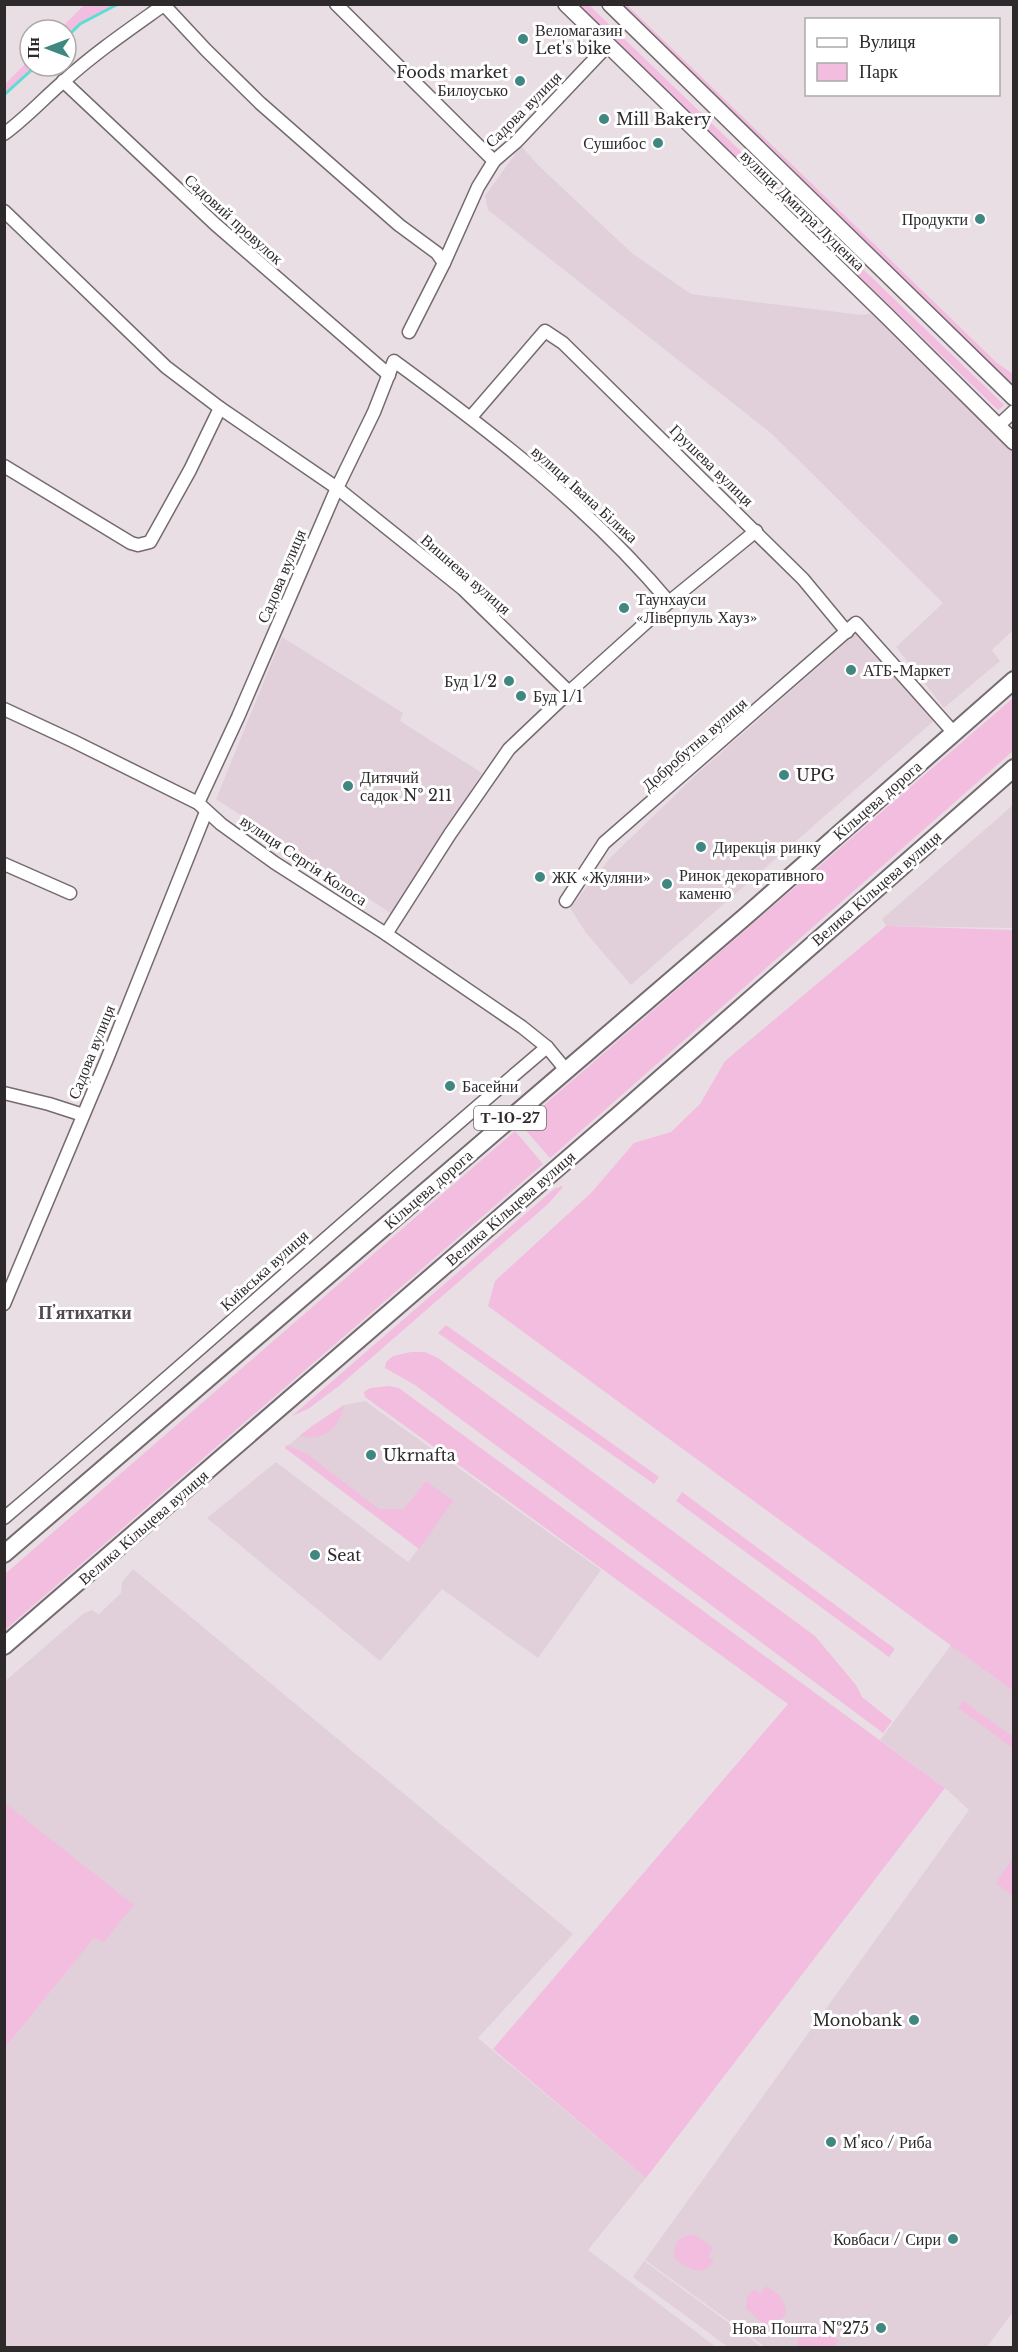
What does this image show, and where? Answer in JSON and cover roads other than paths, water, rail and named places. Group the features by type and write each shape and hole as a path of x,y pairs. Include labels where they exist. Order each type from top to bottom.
{"highway":[{"name":"Кільцева дорога","path":"4,1554 747,915 1014,680"},
{"name":"Велика Кільцева вулиця","path":"4,1646 621,1113 1014,768"}],"main road":[{"name":"вулиця Дмитра Луценка","path":"566,4 888,316 1014,442"},
{"name":"вулиця Дмитра Луценка","path":"609,4 1014,398"}],"street":[{"path":"336,4 494,161"},
{"path":"4,134 20,123 63,81 122,33 164,5 260,103 399,225 437,253 444,263"},
{"name":"Садова вулиця","path":"409,332 444,263 478,187 494,161 516,142 608,45"},
{"name":"Садовий провулок","path":"63,81 215,224 389,375"},
{"path":"4,211 166,367 220,408 337,488"},
{"name":"Грушева вулиця","path":"471,417 545,331 563,343 756,531 803,579 847,632"},
{"name":"Садова вулиця","path":"4,1304 83,1115 238,717 394,361"},
{"name":"вулиця Івана Білика","path":"394,361 471,417 584,511 625,552 669,602"},
{"path":"4,466 131,543 143,545 150,542 190,471 220,408"},
{"path":"998,426 1014,411"},
{"name":"Вишнева вулиця","path":"337,488 463,589 568,692"},
{"path":"386,934 509,748 669,602 756,531"},
{"name":"Добробутна вулиця","path":"566,901 604,843 856,623 954,733"},
{"name":"вулиця Сергія Колоса","path":"4,710 73,741 202,808 275,863 386,934 522,1027 547,1047 566,1070"},
{"path":"4,864 70,893"},
{"name":"Київська вулиця","path":"4,1518 190,1358 342,1222 547,1047"},
{"path":"4,1093 83,1115"}],"waterway":[{"path":"78,26 118,4"},
{"path":"4,95 23,78"}],"place":[{"name":"Веломагазин Let's bike","path":"523,39"},
{"name":"Foods market Билоусько","path":"520,81"},
{"name":"Mill Bakery","path":"604,119"},
{"name":"Сушибос","path":"658,143"},
{"name":"Продукти","path":"980,219"},
{"name":"Таунхауси «Ліверпуль Хауз»","path":"624,608"},
{"name":"АТБ-Маркет","path":"851,670"},
{"name":"Буд 1/2","path":"509,681"},
{"name":"Буд 1/1","path":"521,696"},
{"name":"UPG","path":"784,775"},
{"name":"Дитячий садок № 211","path":"348,786"},
{"name":"Дирекція ринку","path":"701,847"},
{"name":"ЖК «Жуляни»","path":"540,877"},
{"name":"Ринок декоративного каменю","path":"667,884"},
{"name":"Басейни","path":"450,1086"},
{"name":"Ukrnafta","path":"371,1455"},
{"name":"Seat","path":"315,1555"},
{"name":"Monobank","path":"914,2020"},
{"name":"М'ясо / Риба","path":"831,2142"},
{"name":"Ковбаси / Сири","path":"953,2239"},
{"name":"Нова Пошта №275","path":"881,2328"}],"district":[{"name":"Пʼятихатки","path":"85,1313"}]}
